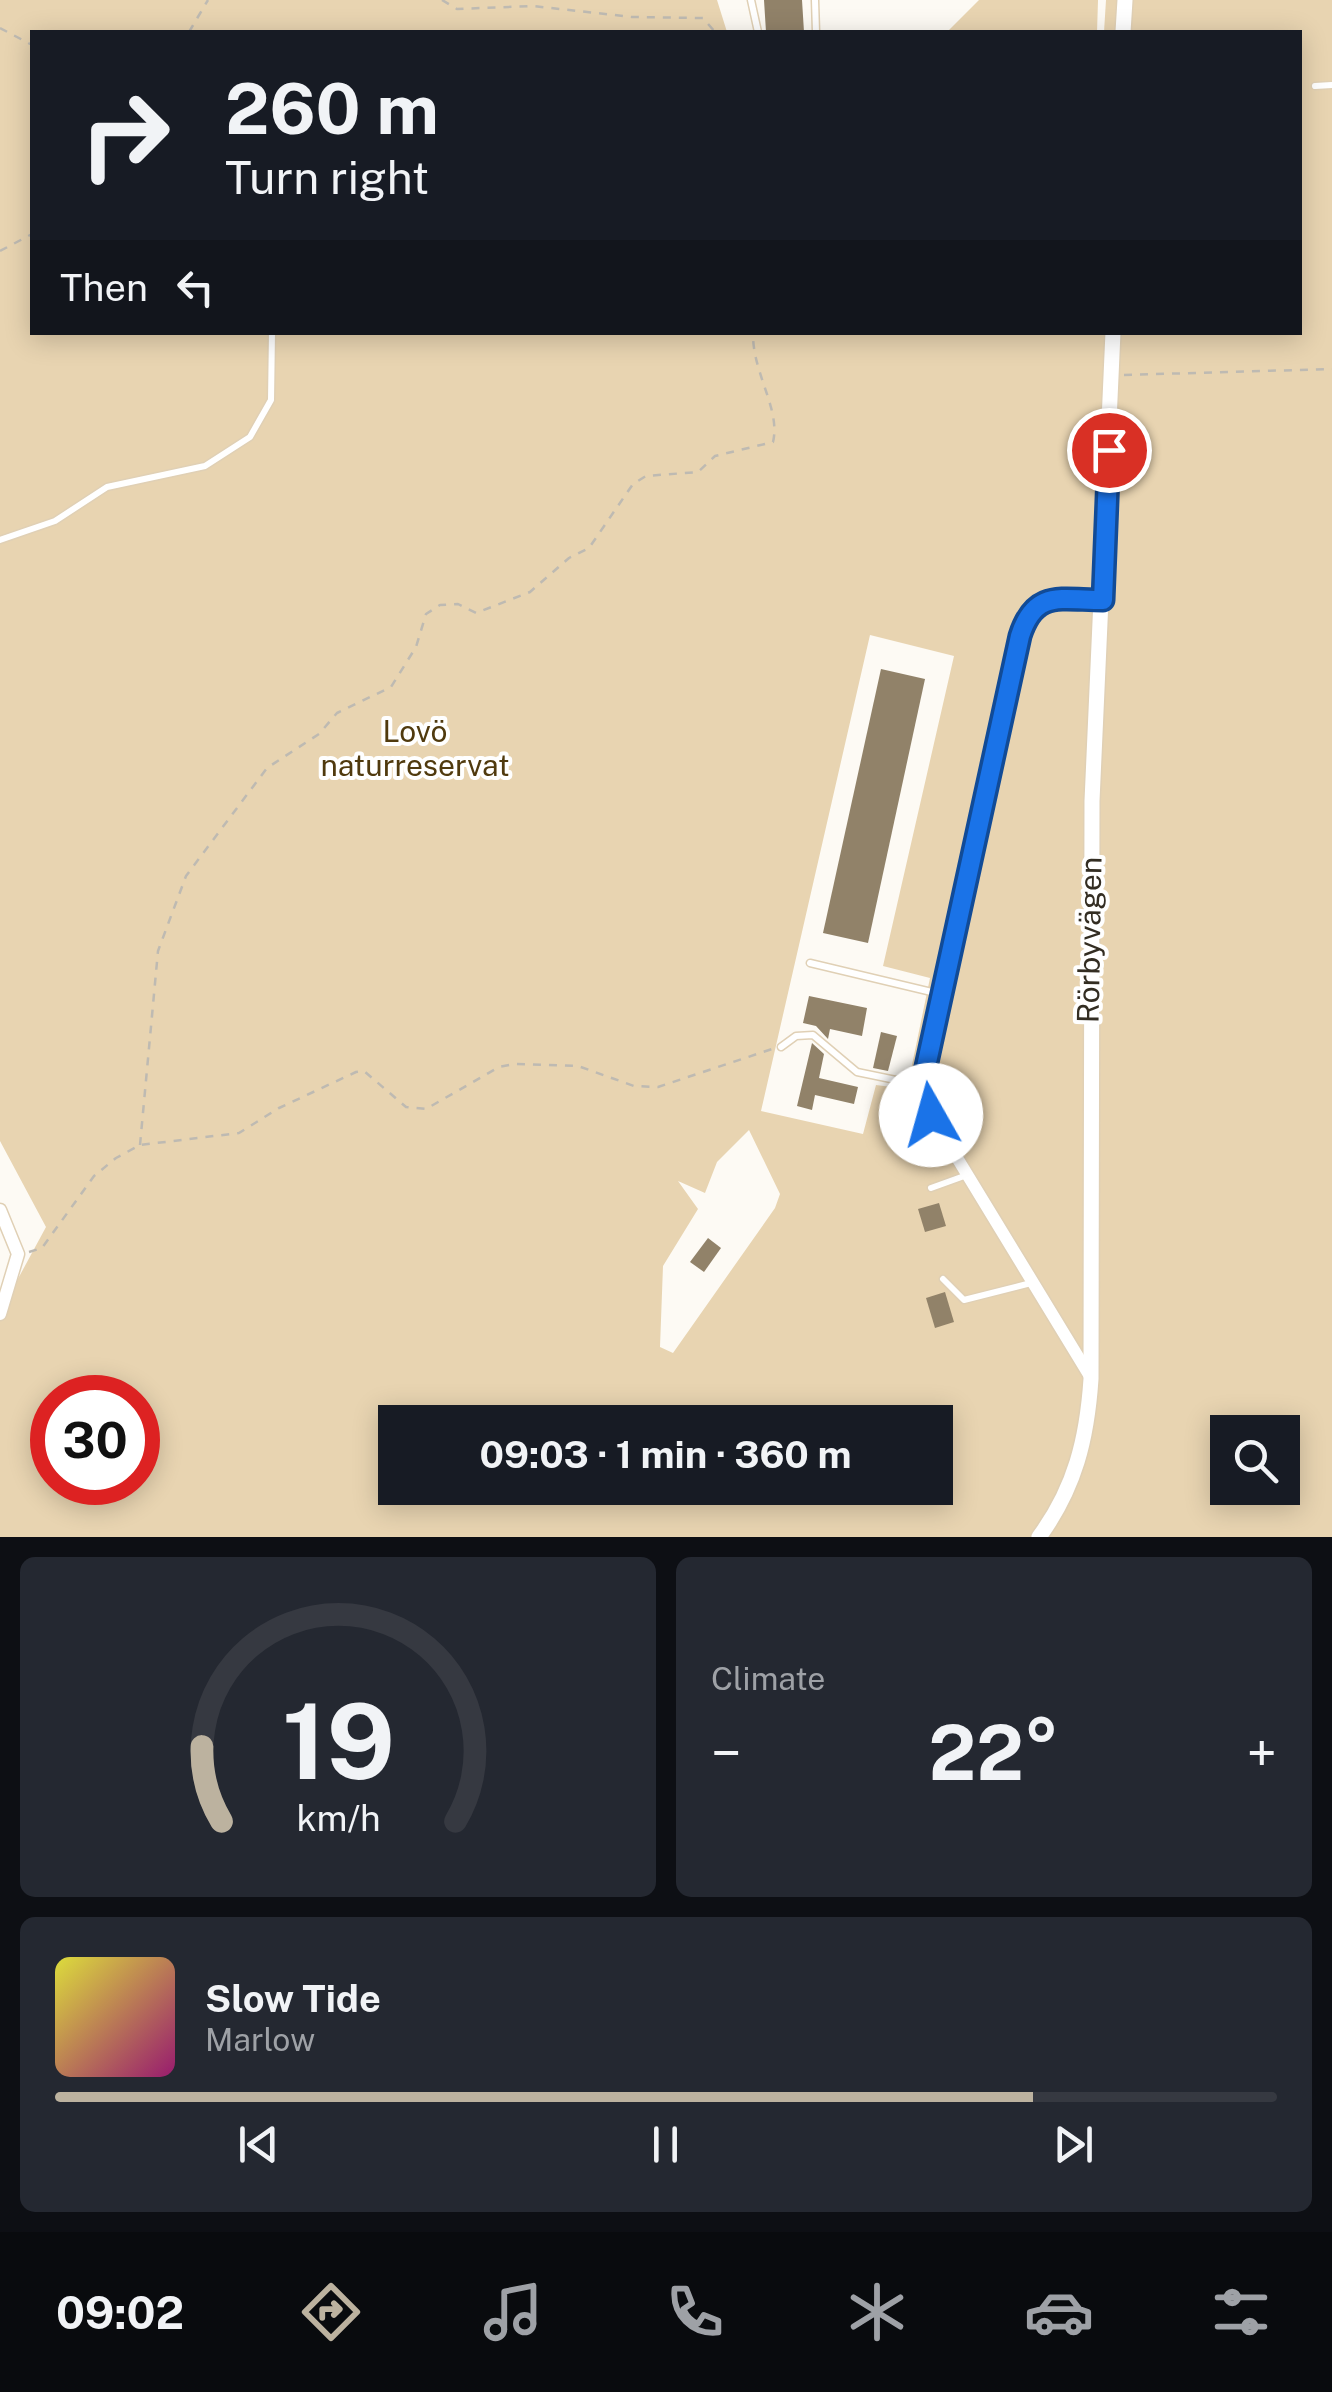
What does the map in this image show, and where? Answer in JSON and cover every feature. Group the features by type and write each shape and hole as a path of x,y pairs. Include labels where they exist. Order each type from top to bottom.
{"street":[{"path":"1123,30 1125,0"},
{"name":"Rörbyvägen","path":"1039,1537 1074,1477 1088,1432 1092,1379 1092,801 1113,335"},
{"path":"1092,1379 931,1115 922,1085 1026,616 1046,600 1103,600"},
{"path":"0,1210 18,1254 0,1314"}],"lane":[{"path":"752,0 758,30"},
{"path":"815,0 816,30"},
{"path":"1315,86 1332,84"},
{"path":"0,540 55,521 107,488 206,466 250,437 271,400 272,335"},
{"path":"810,963 940,994"},
{"path":"781,1046 796,1036 813,1035 857,1072 922,1085"},
{"path":"958,1156 969,1107"},
{"path":"931,1188 968,1175"},
{"path":"943,1279 964,1300 1030,1283"}],"path":[{"path":"190,30 208,0"},
{"path":"442,0 457,9 534,6 632,17 703,18 714,30"},
{"path":"0,28 30,44"},
{"path":"0,251 30,235"},
{"path":"140,1144 158,951 186,876 249,788 267,768 318,734 337,713 391,687 416,647 426,614 440,605 458,604 476,613 530,592 569,558 589,548 634,484 646,476 698,472 716,456 773,442 777,425 752,360 753,335"},
{"path":"1112,375 1332,369"},
{"path":"18,1254 42,1248 94,1176 140,1144 239,1134 279,1108 356,1072 364,1071 406,1107 426,1109 499,1067 514,1064 578,1066 634,1086 658,1088 739,1056 781,1046"}],"green space":[{"name":"Lovö naturreservat","path":"0,0 717,0 726,30 30,30 30,335 1302,335 1302,30 1104,30 1106,0 1332,0 1332,1537 0,1537 0,1312 46,1227 0,1141","holes":["870,635 954,656 883,966 930,978 907,1089 876,1085 863,1134 761,1111","749,1130 780,1194 775,1208 673,1353 660,1347 663,1266 698,1209 678,1181 705,1193 717,1162"]},
{"path":"979,0 1098,0 1097,30 949,30"}],"building":[{"path":"764,0 802,0 804,30 766,30"},
{"path":"881,669 925,679 868,943 823,933"},
{"path":"809,996 867,1008 862,1036 830,1029 828,1039 816,1026 803,1023"},
{"path":"881,1032 897,1036 888,1071 873,1068"},
{"path":"812,1043 824,1054 819,1078 858,1087 854,1104 815,1095 812,1110 797,1106"},
{"path":"946,1100 962,1101 958,1125 948,1125"},
{"path":"939,1203 946,1226 925,1232 918,1209"},
{"path":"708,1238 721,1248 704,1272 690,1262"},
{"path":"945,1292 954,1322 935,1328 926,1298"}],"route":[{"path":"931,1115 922,1085 1020,636 1026,616 1046,600 1103,600 1109,450"}]}
